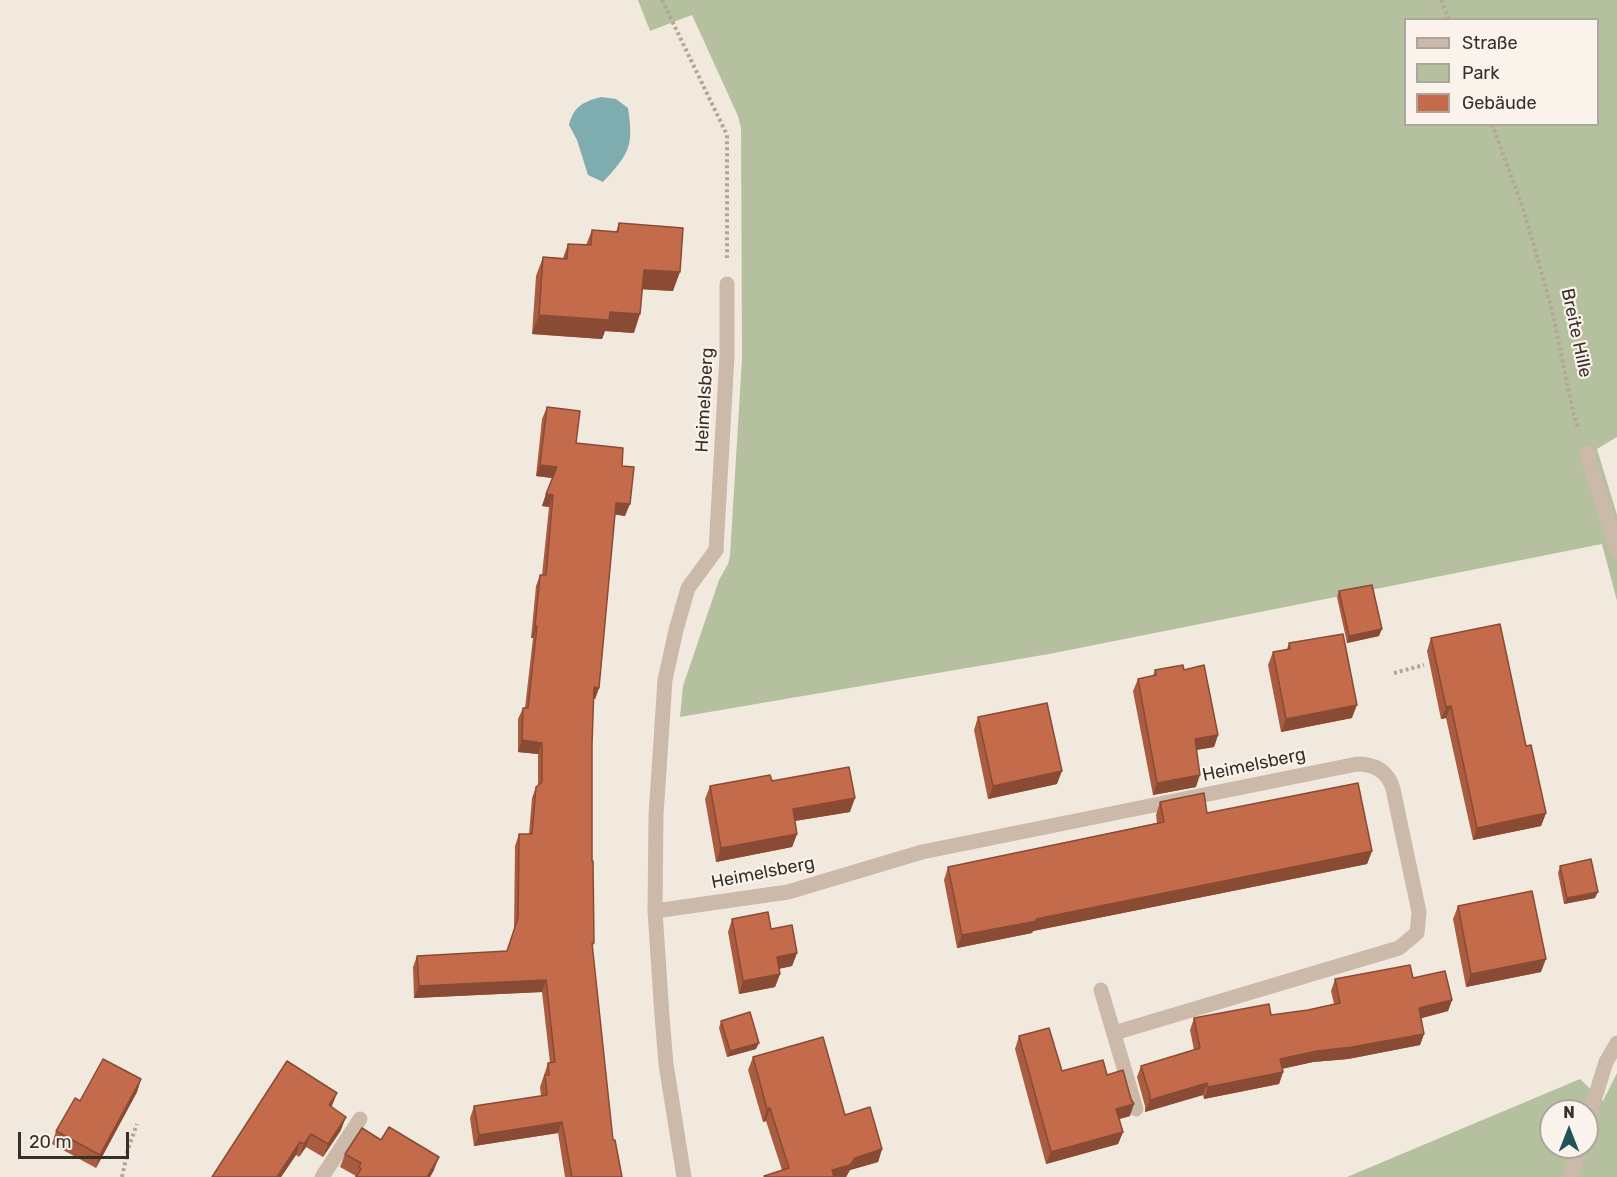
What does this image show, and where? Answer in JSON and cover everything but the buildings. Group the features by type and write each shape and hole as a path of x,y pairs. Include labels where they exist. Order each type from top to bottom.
{"street":[{"name":"Heimelsberg","path":"684,1177 666,1064 655,911 656,815 664,680 688,588 716,550 727,356 727,284"},
{"path":"1587,453 1617,550"},
{"name":"Heimelsberg","path":"655,911 788,892 922,852 1358,764 1375,766 1388,776 1393,789 1419,912 1417,933 1399,948 1114,1033"},
{"path":"1101,990 1136,1108"},
{"path":"1594,1099 1606,1062 1617,1043"},
{"path":"322,1177 360,1119"},
{"path":"1571,1177 1576,1159"}],"path":[{"path":"662,0 727,135 727,284"},
{"path":"1441,0 1448,18"},
{"name":"Breite Hille","path":"1493,126 1526,219 1551,306 1573,412 1587,453"},
{"path":"1394,673 1424,665"},
{"path":"122,1177 137,1124"}],"green space":[{"path":"638,0 1617,0 1617,437 1597,449 1617,515 1617,601 1602,544 1049,654 680,717 683,686 719,580 730,556 742,359 741,128 738,116 692,15 650,31"},
{"path":"1617,1073 1617,1177 1347,1177 1580,1079 1603,1101"}],"water":[{"path":"601,97 616,99 628,108 630,121 628,149 619,164 603,182 588,175 577,140 569,125 580,106"}]}
